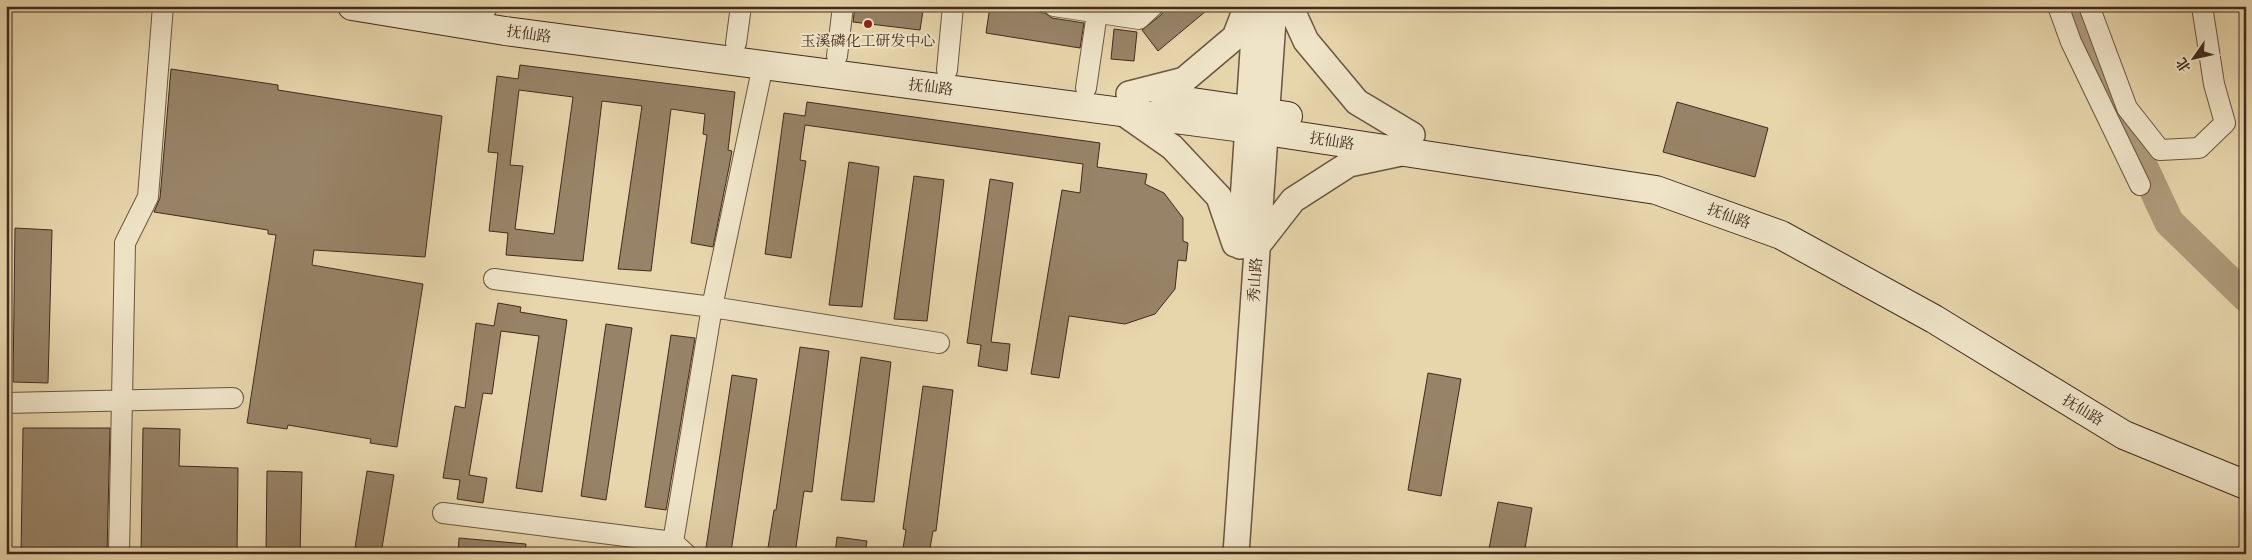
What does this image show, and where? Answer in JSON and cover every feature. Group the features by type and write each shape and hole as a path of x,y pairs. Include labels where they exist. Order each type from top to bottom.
{"main road":[{"name":"抚仙路","path":"352,6 505,30 763,65 1125,103 1409,144 1660,176 1788,221 1941,306 2131,422 2246,469"},
{"name":"抚仙路","path":"480,7 736,43 1086,88 1125,103"},
{"name":"抚仙路","path":"1409,144 1656,190 1781,235 1934,319 2124,435 2246,486"}],"street":[{"path":"119,554 125,243 148,197 163,6"},
{"path":"736,43 741,6"},
{"path":"837,56 843,6"},
{"path":"947,70 953,6"},
{"path":"1054,6 1098,14 1139,18 1153,6"},
{"path":"1247,6 1235,36 1184,80 1125,103 1172,147 1219,197 1248,251 1293,200 1349,164 1409,144"},
{"name":"秀山路","path":"1256,6 1257,121"},
{"name":"秀山路","path":"1219,554 1248,251 1257,121 1274,6"},
{"path":"1290,6 1306,41 1357,102 1409,144"},
{"path":"2058,6 2071,42 2140,185"},
{"path":"2089,6 2127,108 2160,150 2199,148 2225,124 2214,84 2202,6"},
{"path":"1086,88 1098,14"},
{"path":"444,513 677,550 712,307 763,65"},
{"name":"秀山路","path":"1236,554 1248,251"},
{"path":"494,279 712,307 939,343"},
{"path":"6,403 233,398"}],"building":[{"path":"855,6 914,6 914,10 923,11 920,30 853,22"},
{"path":"990,6 1045,13 1052,18 1084,23 1080,48 986,33"},
{"path":"1167,6 1212,6 1158,51 1142,30 1161,15"},
{"path":"1114,29 1137,32 1134,61 1111,59"},
{"path":"520,65 735,92 728,150 732,151 713,247 691,243 707,135 703,134 705,114 671,109 651,271 618,269 642,106 602,101 583,261 506,255 508,233 489,231 498,153 488,152 497,76 518,79","holes":["519,90 573,97 554,234 515,229 523,166 510,165"]},
{"path":"171,69 278,85 278,90 442,116 425,257 314,250 312,265 423,284 397,447 370,443 371,439 288,425 287,429 247,423 276,235 268,234 268,230 154,212 160,198"},
{"path":"807,102 1100,143 1097,167 1147,174 1145,184 1164,193 1183,218 1183,241 1188,243 1186,261 1178,260 1175,289 1155,314 1125,324 1069,316 1059,378 1031,374 1062,190 1080,193 1083,164 805,125 800,160 806,161 791,258 765,254 784,113 805,116"},
{"path":"1677,102 1768,128 1755,177 1663,152"},
{"path":"849,162 879,167 862,307 829,305"},
{"path":"914,176 944,180 927,321 894,319"},
{"path":"990,179 1013,183 991,342 1010,344 1007,371 978,366 981,345 967,343"},
{"path":"15,228 52,230 48,383 13,382"},
{"path":"498,303 521,307 520,312 567,320 542,492 516,488 539,336 501,331 492,394 483,393 469,475 487,478 483,503 457,499 460,480 443,478 455,406 465,408 476,323 494,326"},
{"path":"606,324 632,328 606,500 581,496"},
{"path":"671,335 695,338 666,510 645,507"},
{"path":"800,347 829,351 812,492 804,491 795,554 767,554 774,510 776,510"},
{"path":"861,357 891,362 874,502 841,500"},
{"path":"1428,373 1461,379 1441,496 1408,490"},
{"path":"732,375 757,379 731,552 706,548"},
{"path":"923,386 953,390 936,531 933,531 929,554 902,554 906,530 903,529"},
{"path":"23,428 110,428 107,554 21,554"},
{"path":"143,428 180,429 179,466 238,468 237,554 141,554"},
{"path":"267,471 302,472 300,554 266,554"},
{"path":"367,471 394,475 381,554 354,554"},
{"path":"1498,502 1532,508 1524,554 1488,554"},
{"path":"837,537 867,541 865,554 835,554"},
{"path":"459,538 526,544 525,554 458,554"}],"waterway":[{"path":"2077,6 2106,87 2169,222 2246,297"}],"place":[{"name":"玉溪磷化工研发中心","path":"868,24"}]}
